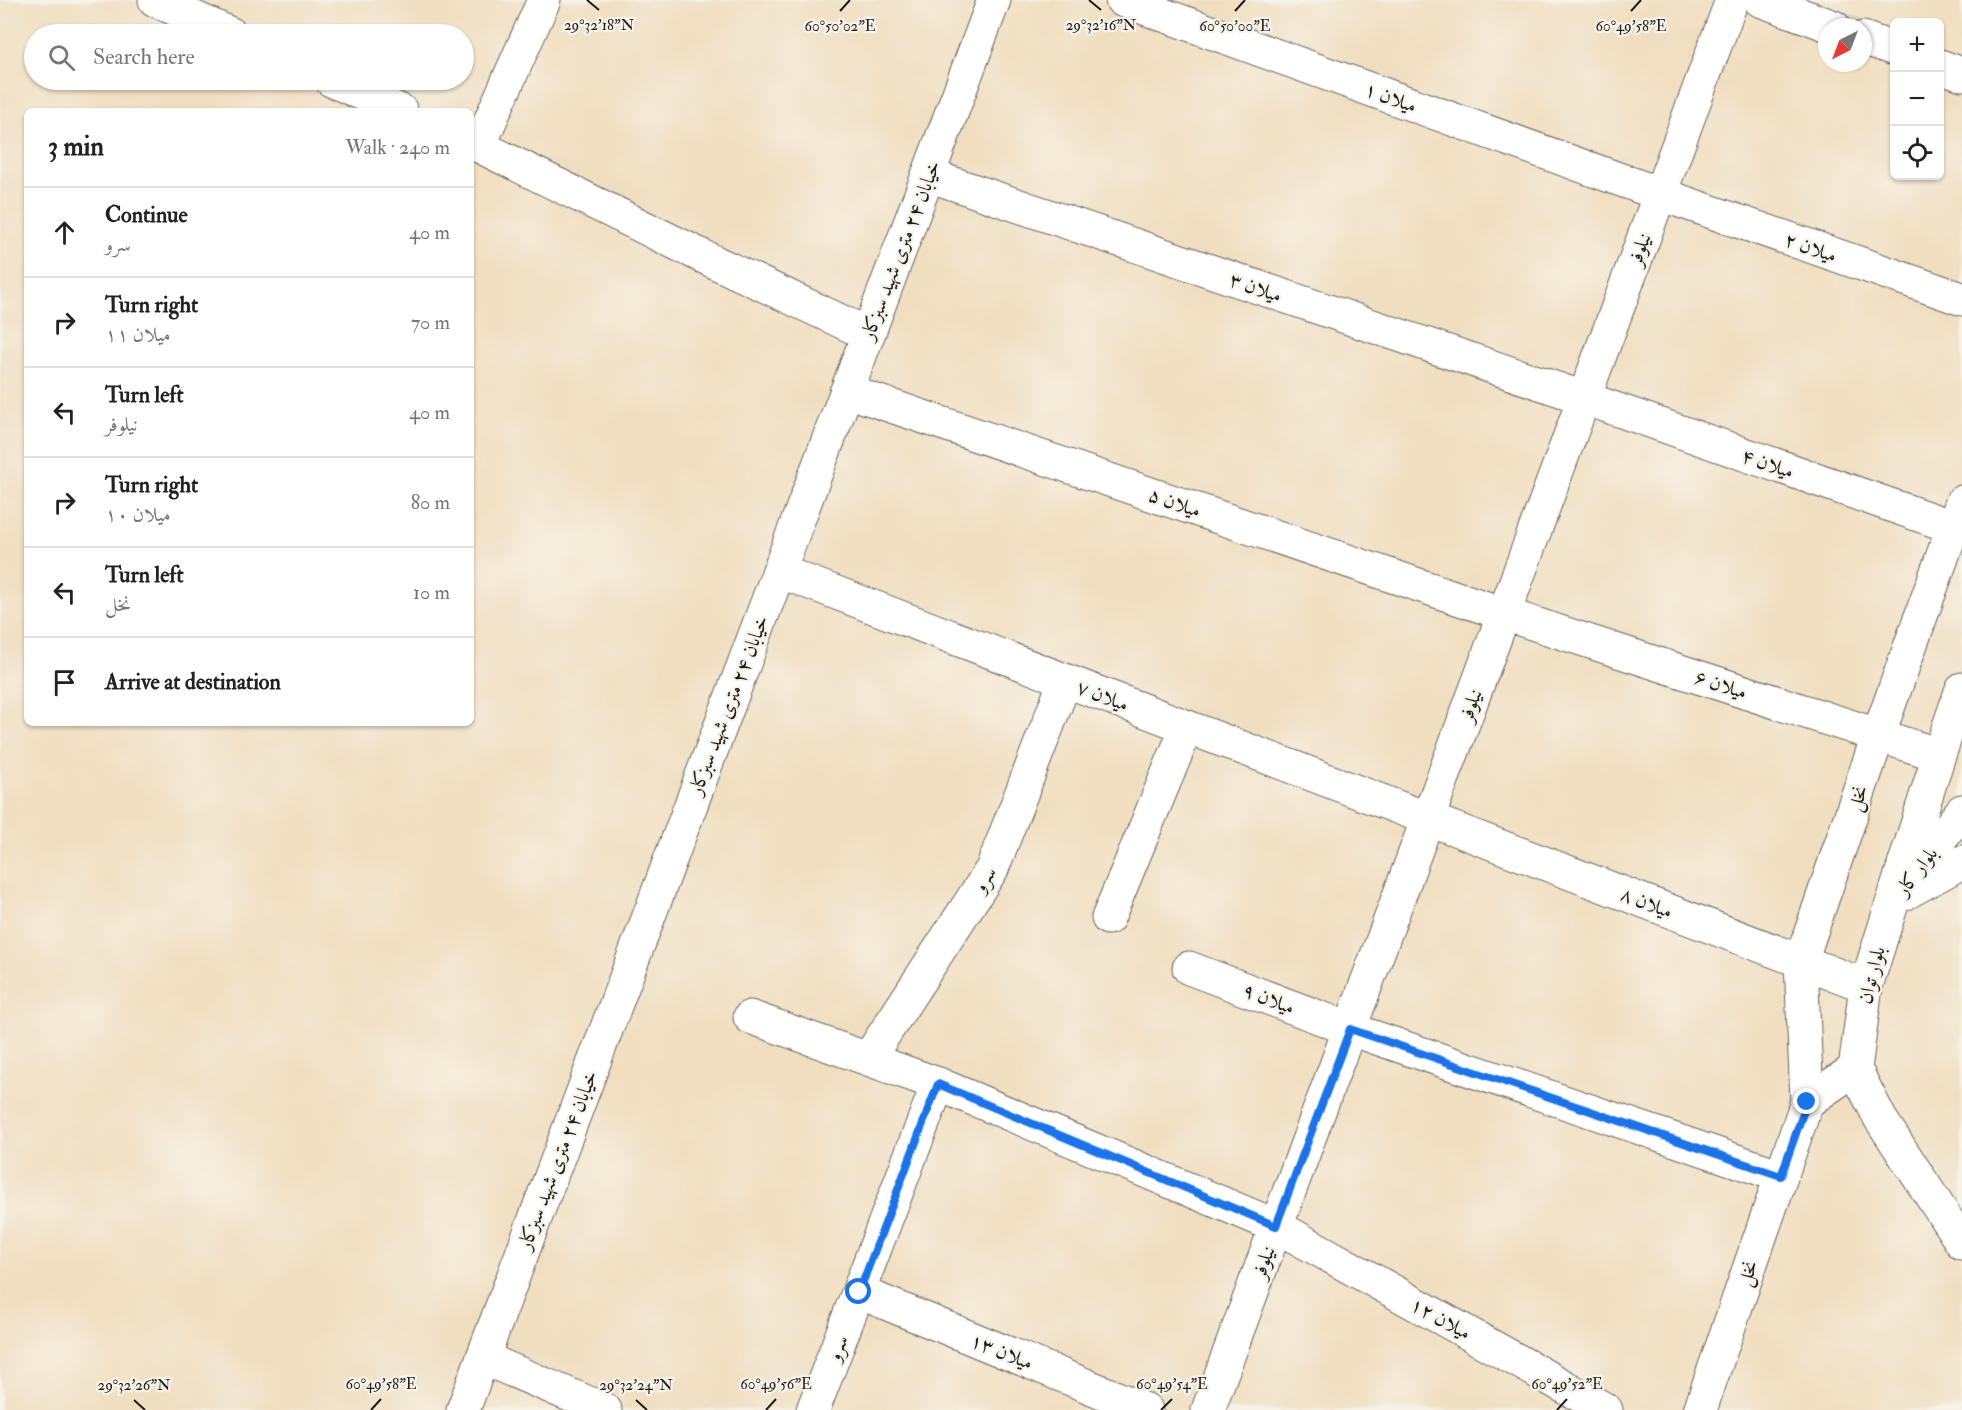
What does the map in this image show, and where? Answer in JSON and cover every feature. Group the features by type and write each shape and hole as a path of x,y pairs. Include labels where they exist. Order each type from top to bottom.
{"street":[{"path":"155,0 209,24"},
{"path":"544,0 475,144 704,257 868,334"},
{"name":"خیابان ۲۴ متری شهید سبزکار","path":"463,1410 994,0"},
{"name":"میلان ۱","path":"1122,0 1660,194"},
{"name":"نیلوفر","path":"1208,1410 1732,0"},
{"path":"1760,0 1818,21"},
{"path":"1872,41 1890,48"},
{"path":"1944,67 1962,74"},
{"path":"354,90 394,108"},
{"name":"میلان ۳","path":"928,175 1584,398"},
{"name":"میلان ۲","path":"1660,194 1962,299"},
{"name":"میلان ۵","path":"847,391 1504,614"},
{"name":"میلان ۴","path":"1584,398 1957,515"},
{"name":"نخل","path":"1700,1410 1807,1102 1801,961 1957,515"},
{"name":"میلان ۷","path":"779,572 1428,818"},
{"name":"میلان ۶","path":"1504,614 1939,755"},
{"name":"سرو","path":"868,1059 992,868 1065,681"},
{"name":"بلوار توان","path":"1855,1069 1866,986 1962,689"},
{"path":"1108,918 1187,727"},
{"name":"بلوار کار","path":"1892,900 1962,811"},
{"name":"میلان ۸","path":"1428,818 1866,986"},
{"name":"بلوار کار","path":"1892,900 1962,862"},
{"name":"میلان ۹","path":"1189,968 1350,1029 1781,1176"},
{"name":"میلان ۱۲","path":"750,1017 938,1084 1276,1226 1606,1410"},
{"path":"1807,1102 1855,1069 1881,1118 1962,1243"},
{"name":"سرو","path":"813,1410 938,1084"},
{"name":"میلان ۱۳","path":"859,1292 1146,1410"},
{"path":"483,1358 605,1410"}],"route":[{"path":"859,1292 938,1084 1276,1226 1350,1029 1781,1176 1807,1102"}]}
